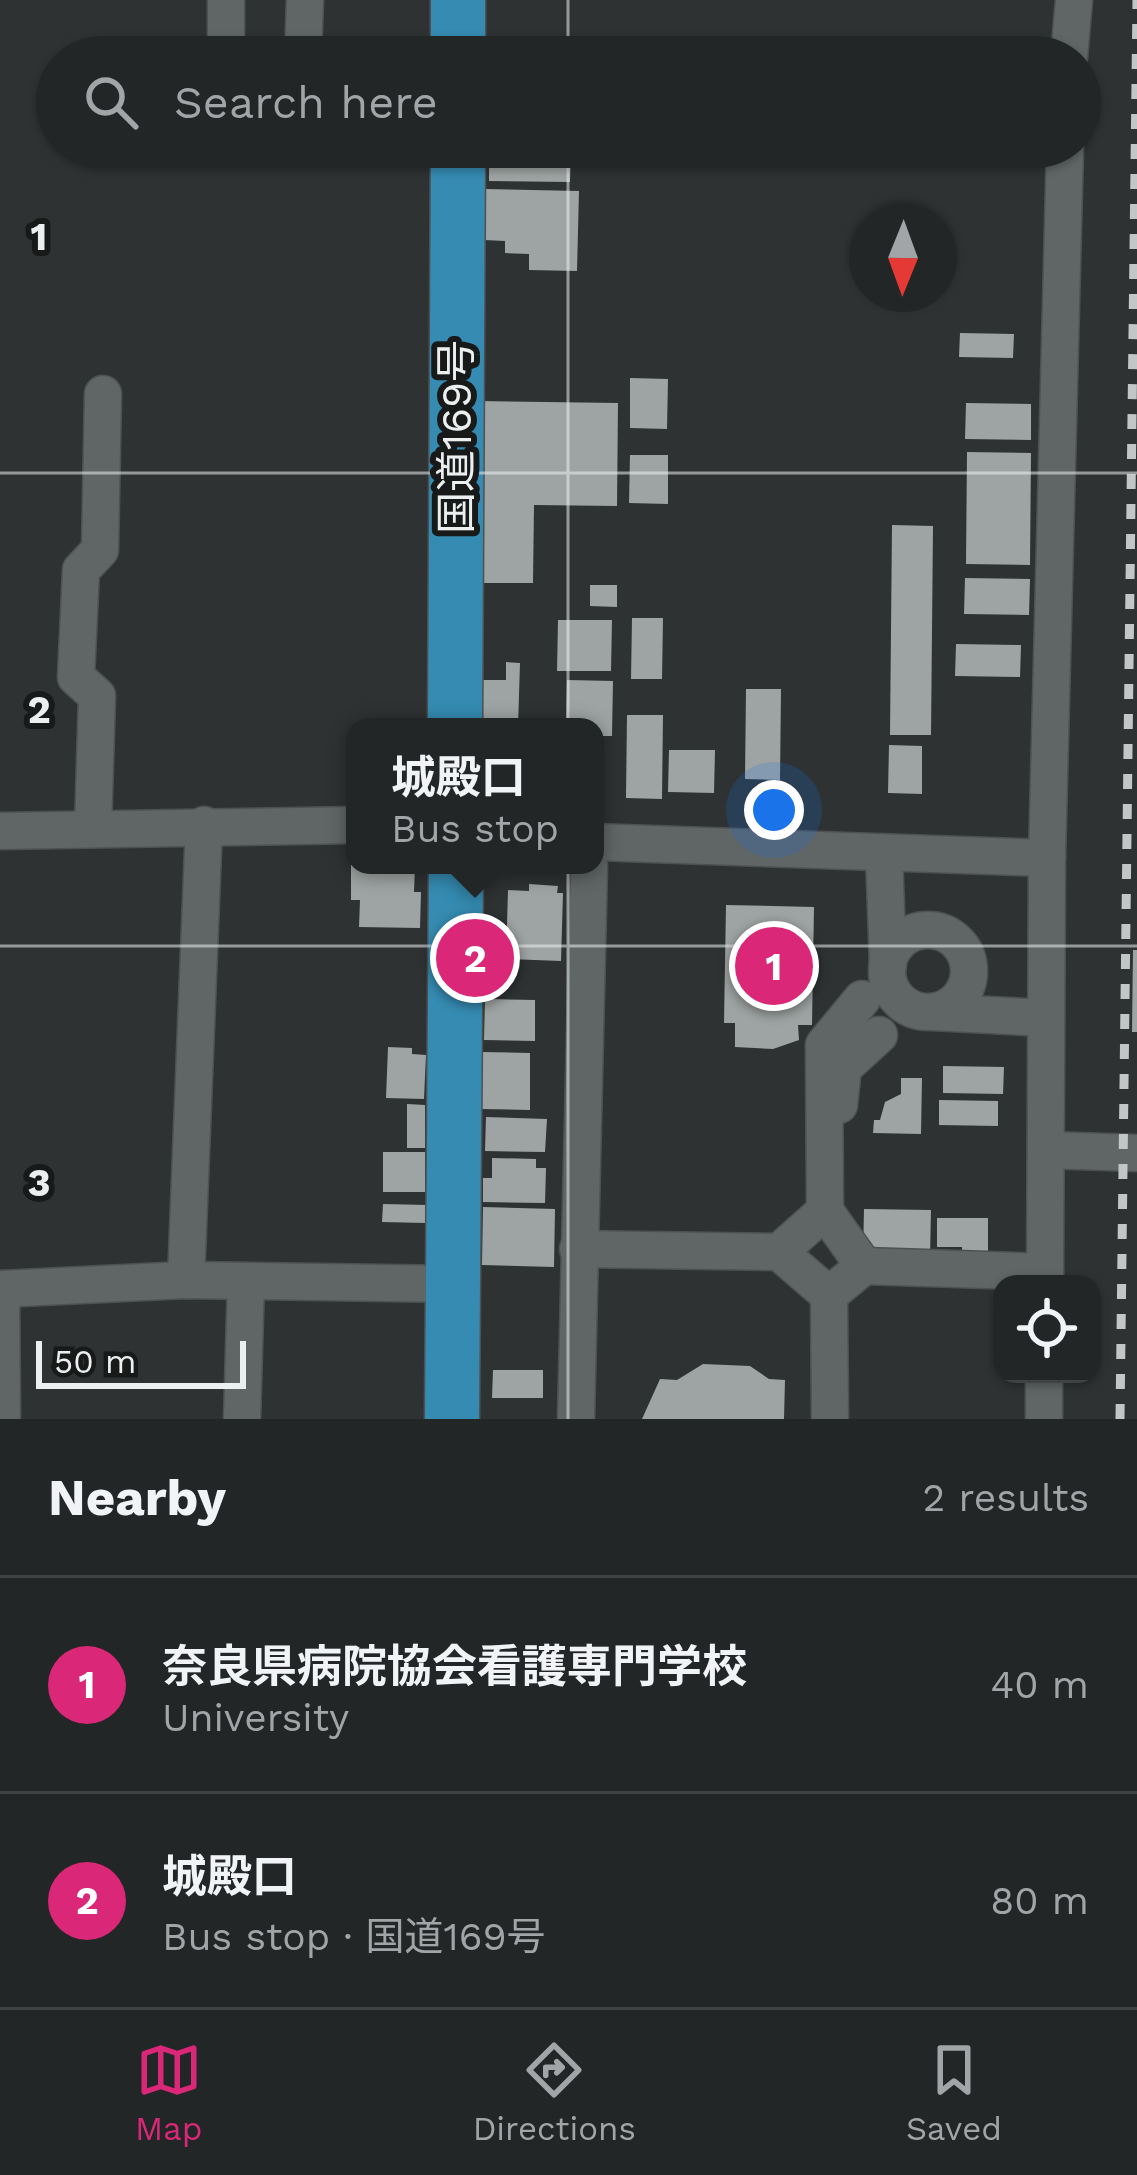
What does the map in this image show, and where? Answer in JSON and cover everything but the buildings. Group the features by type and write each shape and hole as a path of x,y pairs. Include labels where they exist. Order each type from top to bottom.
{"highway":[{"path":"458,0 458,36"},
{"name":"国道169号","path":"455,718 458,168"},
{"path":"452,1419 456,874"}],"street":[{"path":"226,0 226,36"},
{"path":"304,36 305,0"},
{"path":"1071,36 1074,0"},
{"path":"1046,1275 1047,858 1064,168"},
{"path":"93,829 97,695 76,677 80,570 100,550 104,394"},
{"path":"186,1280 204,825"},
{"path":"0,831 346,825"},
{"path":"604,842 1047,858"},
{"path":"884,854 887,965 893,992 903,1004 930,1012 1046,1018"},
{"path":"576,1419 589,874"},
{"path":"887,965 898,942 921,930 946,933 957,941 969,963 965,990 944,1009 930,1012"},
{"path":"862,999 824,1045 831,1220 864,1266"},
{"path":"831,1220 840,1079 843,1068 879,1035"},
{"path":"1046,1150 1137,1153"},
{"path":"578,1249 779,1252 831,1220"},
{"path":"779,1252 829,1295 830,1419"},
{"path":"829,1295 864,1266 1000,1275"},
{"path":"2,1419 1,1289 186,1280 454,1284"},
{"path":"242,1419 246,1281"},
{"path":"1044,1383 1044,1419"}],"railway":[{"path":"1120,1419 1137,0"}],"place":[{"name":"城殿口","path":"475,958"},
{"name":"奈良県病院協会看護専門学校","path":"774,966"}]}
